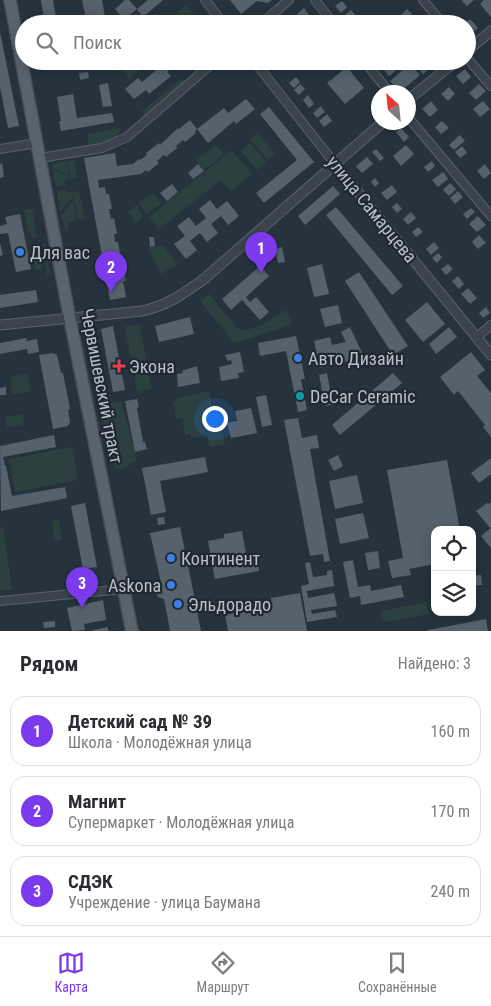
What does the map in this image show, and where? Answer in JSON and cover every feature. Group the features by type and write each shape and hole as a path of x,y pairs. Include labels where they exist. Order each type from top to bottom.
{"main road":[{"name":"Червишевский тракт","path":"10,0 15,26"},
{"name":"Червишевский тракт","path":"23,70 132,631"}],"street":[{"path":"205,0 217,15"},
{"path":"271,15 290,0"},
{"path":"315,0 327,15"},
{"path":"423,0 435,15"},
{"path":"476,44 491,31"},
{"path":"476,68 491,86"},
{"path":"40,158 102,148 127,137 205,70"},
{"name":"улица Самарцева","path":"261,70 491,355"},
{"path":"371,70 383,85"},
{"path":"416,94 445,70"},
{"path":"416,127 491,216"},
{"path":"0,325 142,311 173,301 204,278 374,130"},
{"path":"0,149 37,143"},
{"path":"477,337 491,325"},
{"path":"0,601 124,589"}],"green space":[{"path":"186,5 195,15 175,15"},
{"path":"121,70 140,70 129,79"},
{"path":"183,78 184,83 145,116 142,111"},
{"path":"120,128 119,133 113,140 104,144 89,146 87,134"},
{"path":"257,133 275,153 268,160 250,139"},
{"path":"250,143 266,162 257,170 241,151"},
{"path":"216,145 224,154 204,170 196,160"},
{"path":"232,150 252,174 231,191 221,180 159,229 149,217"},
{"path":"74,160 77,178 71,179 67,161"},
{"path":"66,161 69,175 53,168 52,164"},
{"path":"53,169 69,177 69,179 64,180 65,186 56,187"},
{"path":"66,190 66,193 72,192 73,197 60,213 57,191"},
{"path":"79,191 85,219 78,220 73,192"},
{"path":"153,193 161,204 146,215 139,203"},
{"path":"73,200 76,221 68,222 68,229 66,230 61,216"},
{"path":"137,205 143,217 136,223 128,212"},
{"path":"32,209 37,237 32,238 31,232 28,232 24,210"},
{"path":"45,242 50,274 47,275 42,243"},
{"path":"32,243 38,243 42,269 35,270 31,250 33,250"},
{"path":"163,245 178,264 161,274 148,248"},
{"path":"209,294 238,329 244,330 257,327 286,310 292,323 234,343 200,301"},
{"path":"140,324 151,389 137,392 125,327"},
{"path":"28,374 31,391 12,394 10,377"},
{"path":"209,391 216,426 221,426 225,444 210,447 207,435 191,438 190,434 185,435 182,418 176,419 173,402 177,401 177,398"},
{"path":"121,401 137,460 123,469 117,469 111,460 100,405"},
{"path":"23,414 24,424 7,427 5,417"},
{"path":"72,447 78,480 15,492 9,459"},
{"path":"59,520 62,540 55,541 52,521"},
{"path":"0,527 3,527 12,590 0,591"},
{"path":"427,602 429,614 383,622 381,611"}],"building":[{"path":"41,0 53,0 56,15 44,15"},
{"path":"82,0 102,0 105,15 85,15"},
{"path":"125,0 129,0 137,9 130,15 120,15 115,9"},
{"path":"148,0 163,0 145,15 142,15 137,9"},
{"path":"230,0 272,0 268,3 257,1 241,14"},
{"path":"463,0 474,0 467,6"},
{"path":"484,0 491,0 491,17 480,4"},
{"path":"342,1 347,7 341,13 335,6"},
{"path":"304,8 309,15 298,15"},
{"path":"407,9 412,14 411,15 401,15"},
{"path":"351,10 355,15 345,15"},
{"path":"0,32 19,126 8,128 0,87"},
{"path":"156,70 169,70 167,72 171,76 149,94 146,90 134,99 125,89 138,78 142,82"},
{"path":"343,70 349,70 364,88 345,104 327,83"},
{"path":"384,70 397,70 389,76"},
{"path":"403,70 415,70 420,75 408,85 394,85 390,81"},
{"path":"420,70 426,70 423,74"},
{"path":"466,70 471,77 463,84 456,76"},
{"path":"88,72 89,78 80,80 79,73"},
{"path":"296,77 300,82 294,88 289,83"},
{"path":"108,83 112,106 103,107 99,85"},
{"path":"300,84 305,89 299,95 294,90"},
{"path":"479,84 486,91 476,100 469,93"},
{"path":"449,87 455,94 448,101 441,94"},
{"path":"73,94 77,118 112,113 114,122 61,131 57,97"},
{"path":"308,95 314,104 309,108 303,100"},
{"path":"246,99 255,109 236,124 234,121 208,143 197,129 224,108 228,113"},
{"path":"431,101 438,110 430,117 422,109"},
{"path":"483,101 490,109 480,117 473,109"},
{"path":"321,106 325,112 317,118 313,113"},
{"path":"269,107 314,162 264,203 256,193 297,160 260,114"},
{"path":"327,114 332,121 324,127 319,121"},
{"path":"190,120 197,129 196,133 185,142 183,140 166,157 164,155 157,161 159,163 148,172 146,170 141,174 98,180 99,188 105,187 106,194 109,194 112,209 109,209 111,219 114,218 117,234 114,234 115,242 118,242 121,258 118,258 120,266 123,266 126,281 123,281 126,297 110,300 84,158 115,153 117,166 133,164"},
{"path":"442,121 449,128 441,134 435,127"},
{"path":"403,130 409,137 404,142 396,132"},
{"path":"460,135 465,141 454,150 449,145"},
{"path":"406,145 414,154 401,166 393,156"},
{"path":"462,146 467,153 460,158 455,152"},
{"path":"376,149 384,158 380,161 372,152"},
{"path":"367,157 373,164 362,173 356,166"},
{"path":"432,161 435,166 428,172 424,167"},
{"path":"2,163 4,177 0,178 0,164"},
{"path":"198,164 204,171 193,179 188,173"},
{"path":"485,164 491,173 484,179 477,171"},
{"path":"443,172 448,179 438,187 432,180"},
{"path":"375,178 379,183 375,187 371,182"},
{"path":"450,183 456,189 449,196 443,190"},
{"path":"172,184 178,192 167,201 160,193"},
{"path":"392,185 397,192 387,200 381,193"},
{"path":"333,186 340,194 305,225 298,216"},
{"path":"458,191 463,197 455,204 450,198"},
{"path":"210,200 217,209 227,201 239,216 228,225 221,216 211,224 218,233 207,242 200,233 190,241 197,250 186,259 174,244 185,236 177,226 189,217 196,226 206,218 199,209"},
{"path":"397,203 402,209 397,213 392,207"},
{"path":"336,207 403,286 392,295 326,215"},
{"path":"471,208 475,212 467,219 463,214"},
{"path":"411,212 416,218 408,225 403,219"},
{"name":"Для вас","path":"20,214 31,269 16,272 8,233 0,234 0,226 7,224 5,217"},
{"path":"478,216 486,225 477,232 469,224"},
{"path":"418,227 423,232 416,237 412,232"},
{"path":"479,235 486,243 478,249 472,242"},
{"path":"149,237 154,237 155,246 150,247"},
{"path":"434,242 439,248 431,255 426,249"},
{"name":"Для вас","path":"0,243 3,255 0,256"},
{"path":"282,247 285,262 278,263 275,249"},
{"path":"438,253 442,257 437,263 432,258"},
{"path":"322,264 329,294 314,297 307,268"},
{"path":"448,264 453,269 446,275 441,269"},
{"path":"260,266 269,276 246,297 250,302 256,297 269,312 260,320 242,300 231,310 222,299"},
{"path":"359,272 408,346 393,355 345,281"},
{"path":"458,276 464,284 459,289 452,281"},
{"path":"468,288 477,298 470,304 461,294"},
{"path":"36,290 38,302 0,308 0,295"},
{"path":"427,302 445,324 423,342 405,320"},
{"path":"338,305 342,323 325,327 320,309"},
{"path":"486,307 490,313 483,318 479,313"},
{"path":"190,317 194,334 159,342 155,326"},
{"path":"113,326 125,390 113,392 101,329"},
{"path":"350,327 365,359 355,364 349,354 350,361 320,368 314,341 330,337 332,345 346,342 341,332"},
{"path":"449,327 457,337 436,354 429,344"},
{"path":"296,336 305,379 301,379 307,410 298,412 286,351 260,356 258,343"},
{"path":"26,338 27,341 37,339 39,352 28,354 27,349 0,354 0,343"},
{"path":"240,352 244,372 238,373 239,378 221,381 219,367 232,364 231,360 228,361 225,355"},
{"path":"471,352 485,370 477,376 491,393 491,437 483,427 485,425 458,391 454,395 440,377"},
{"path":"53,353 57,355 61,373 63,373 70,409 68,410 70,422 68,426 53,429 39,355"},
{"path":"197,366 200,383 178,387 177,374"},
{"path":"327,373 333,405 325,406 319,375"},
{"path":"393,373 402,383 340,435 332,425"},
{"path":"6,387 6,395 0,395 0,388"},
{"path":"266,395 272,425 262,427 256,397"},
{"path":"137,399 143,442 145,442 147,449 135,452 125,401"},
{"path":"251,408 257,433 231,438 227,423 237,421 235,411"},
{"path":"298,418 302,438 317,435 319,448 310,449 330,561 324,562 323,554 310,556 284,420"},
{"path":"54,435 56,447 3,457 12,496 65,487 67,498 1,511 0,446"},
{"path":"338,455 343,466 334,471 328,460"},
{"path":"205,457 208,472 160,481 166,512 151,515 142,468"},
{"path":"491,458 491,474 479,483 471,473"},
{"path":"447,460 459,526 431,526 431,565 409,569 411,575 392,578 388,561 403,558 387,470"},
{"path":"357,475 363,503 335,509 329,481"},
{"path":"491,502 491,527 490,528 476,511"},
{"path":"85,503 97,567 83,569 71,506"},
{"path":"363,513 369,538 340,544 335,519"},
{"path":"164,517 165,524 158,525 157,518"},
{"name":"Континент","path":"180,527 201,631 170,631 164,599 158,597 157,594 162,587 150,533"},
{"path":"491,528 491,548 481,536"},
{"path":"242,531 247,560 257,558 259,571 215,579 208,541 224,538 224,534"},
{"path":"378,551 380,568 368,570 365,553"},
{"path":"353,560 358,587 370,585 371,591 401,585 404,597 361,605 360,596 350,598 343,562"},
{"path":"310,562 313,577 327,575 327,571 332,570 334,586 307,591 308,598 334,593 337,606 311,610 312,614 335,610 337,617 307,622 301,586 309,584 305,563"},
{"path":"481,575 482,585 476,586 476,576"},
{"path":"300,593 307,631 228,631 225,615 272,606 271,598"},
{"path":"103,600 106,620 84,624 85,630 72,631 67,608"},
{"path":"486,619 488,631 428,631 428,630"},
{"path":"55,621 55,627 44,628 43,622"},
{"path":"108,627 108,631 93,631 93,630"}],"place":[{"name":"Для вас","path":"20,252"},
{"name":"Детский сад № 39","path":"261,273"},
{"name":"Магнит","path":"111,292"},
{"name":"Авто Дизайн","path":"298,358"},
{"name":"Экона","path":"119,366"},
{"name":"DeCar Ceramic","path":"300,396"},
{"name":"Континент","path":"171,558"},
{"name":"Askona","path":"171,585"},
{"name":"Эльдорадо","path":"178,604"},
{"name":"СДЭК","path":"82,608"}]}
